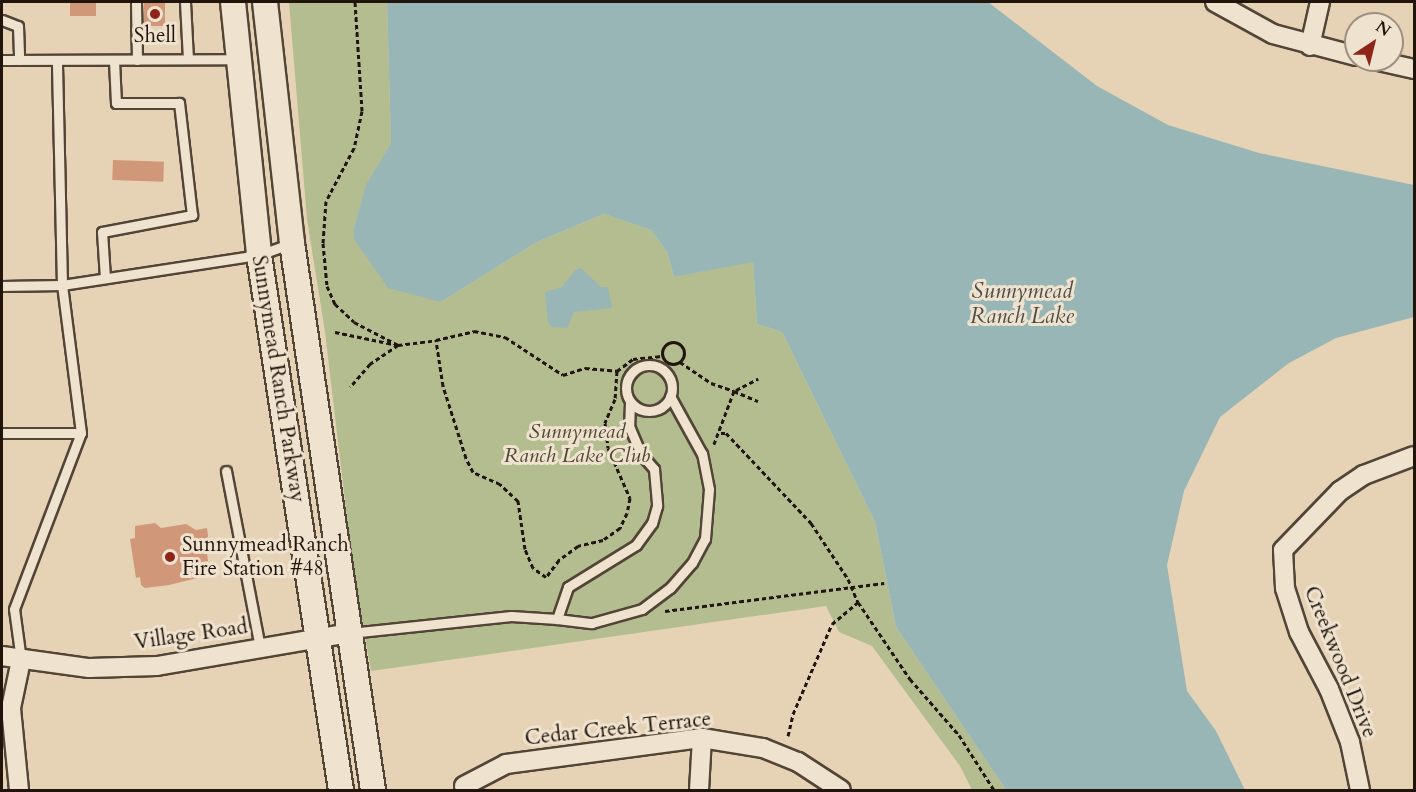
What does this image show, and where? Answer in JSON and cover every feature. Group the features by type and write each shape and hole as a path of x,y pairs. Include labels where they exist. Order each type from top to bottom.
{"main road":[{"name":"Sunnymead Ranch Parkway","path":"233,2 237,59 259,255 341,790"},
{"name":"Sunnymead Ranch Parkway","path":"265,2 292,243 373,790"}],"street":[{"path":"1215,2 1273,34 1310,46 1344,53"},
{"path":"1310,46 1320,2"},
{"name":"Creekwood Drive","path":"1360,790 1350,742 1329,689 1299,633 1285,588 1283,550 1340,491 1364,475 1414,456"},
{"name":"Village Road","path":"2,656 89,668 157,666 350,633"},
{"path":"20,790 10,708 21,660"},
{"path":"699,790 702,738"},
{"name":"Cedar Creek Terrace","path":"464,786 506,764 702,738 763,748 798,762 841,790"}],"lane":[{"path":"136,2 137,60"},
{"path":"184,2 188,59"},
{"path":"2,20 18,26 19,60"},
{"path":"2,60 237,59"},
{"path":"21,660 14,609 81,433 62,285 57,60"},
{"path":"105,278 102,232 192,215 179,103 116,103 114,61"},
{"path":"2,286 62,285 259,255 292,243"},
{"path":"350,633 511,616 592,623 642,609 670,588 692,563 705,539 709,489 702,454 670,396 666,374 645,366 627,379 630,402 629,426 641,454 654,469 657,506 652,523 636,545 579,577 568,587 557,619"},
{"path":"630,402 649,411 662,407 670,396"},
{"path":"2,433 81,433"},
{"path":"226,471 260,648"}],"path":[{"path":"355,2 362,111 354,148 326,201 327,286 335,304 354,322 398,345"},
{"path":"335,332 398,345 474,331 505,337 563,375 585,368 617,371 633,359 662,356"},
{"path":"435,340 444,386 472,472 500,484 519,501 525,549 533,568 546,577 559,560 578,546 603,540 620,528 627,513 630,498 608,448 606,423 615,399 617,371"},
{"path":"662,356 667,344 677,343 684,351 680,362"},
{"path":"350,387 370,364 398,345"},
{"path":"662,356 670,364 680,362 711,383 758,401"},
{"path":"714,444 721,433 734,391 758,379"},
{"path":"721,433 726,433 811,523 852,588 858,602 910,679 959,735 994,790"},
{"path":"665,611 884,583"},
{"path":"788,736 793,714 832,624 858,602"}],"green space":[{"name":"Sunnymead Ranch Lake Club","path":"289,2 387,2 391,143 367,185 354,228 441,302 537,242 604,214 651,230 667,252 674,277 753,261 757,324 782,332 875,522 896,627 1006,790 972,790 960,766 872,646 839,632 826,606 371,671 353,568 325,332 307,219"}],"water":[{"name":"Sunnymead Ranch Lake","path":"387,2 988,2 1097,86 1168,125 1259,153 1414,185 1414,317 1336,338 1289,363 1220,417 1184,491 1167,565 1187,691 1216,731 1245,790 1006,790 896,627 875,522 782,332 757,324 753,262 674,277 667,252 651,230 604,214 537,242 441,302 388,288 354,239 354,228 366,185 391,143"},
{"path":"581,268 601,287 608,287 612,308 574,312 567,328 552,327 548,322 545,292 562,287 575,270"}],"building":[{"path":"70,2 96,2 96,16 70,16"},
{"name":"Shell","path":"144,2 165,2 165,26 144,26"},
{"path":"113,160 164,162 163,182 112,180"},
{"name":"Sunnymead Ranch Fire Station #48","path":"155,523 161,528 186,524 196,530 207,528 210,552 207,553 208,561 196,563 197,578 145,588 141,585 140,577 136,578 130,539 135,538 135,526"}],"place":[{"name":"Shell","path":"155,14"},
{"name":"Sunnymead Ranch Fire Station #48","path":"170,557"}]}
